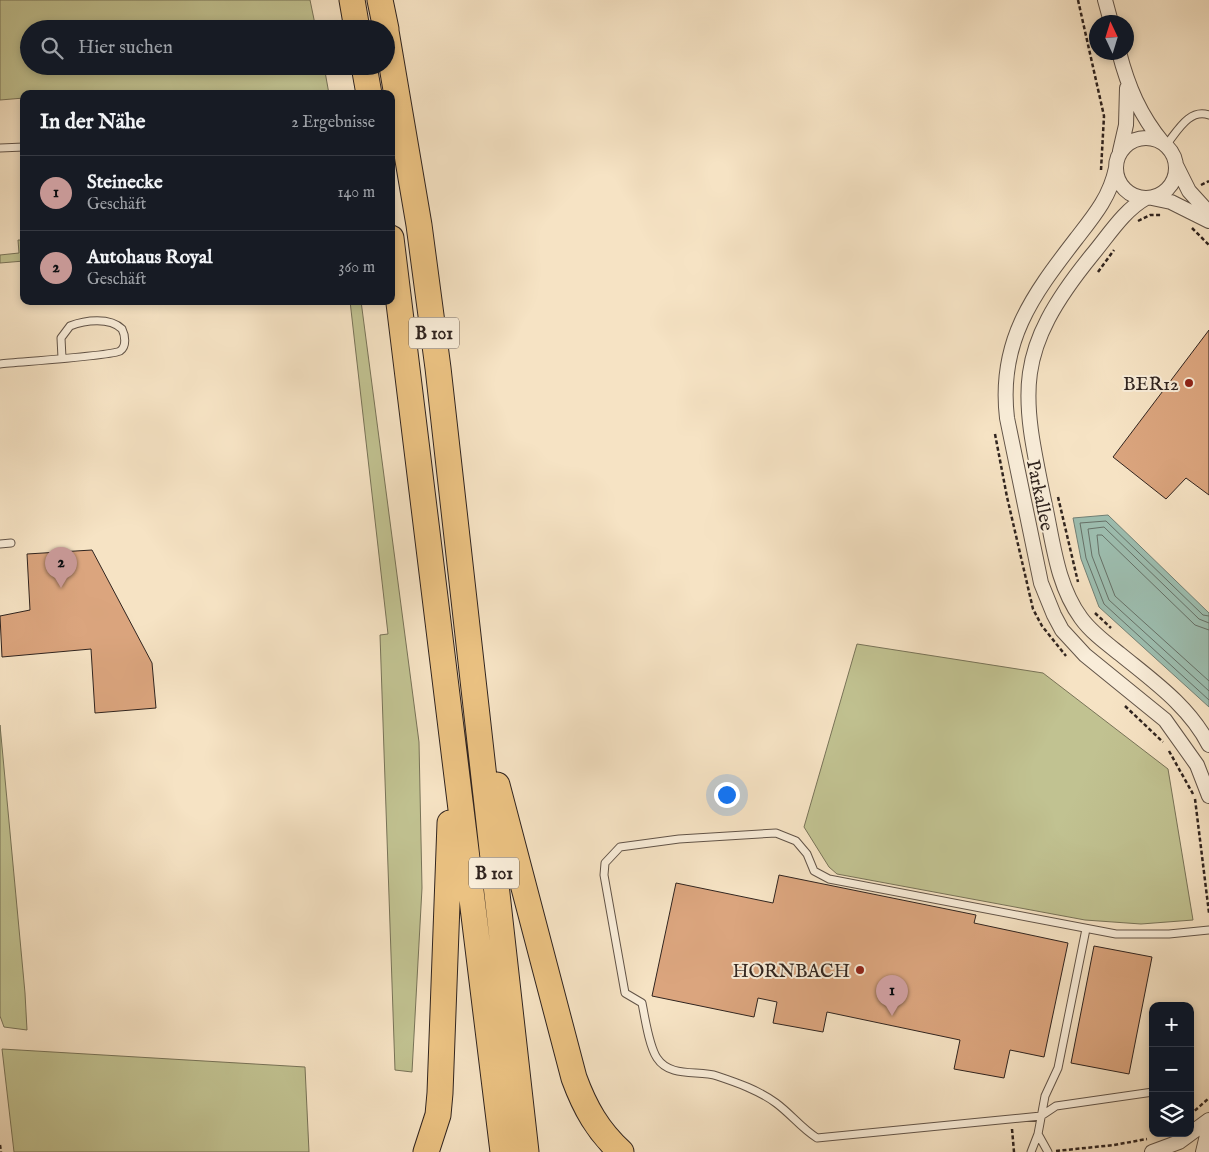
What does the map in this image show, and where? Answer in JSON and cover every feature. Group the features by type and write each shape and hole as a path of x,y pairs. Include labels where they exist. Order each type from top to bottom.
{"highway":[{"path":"352,0 355,20"},
{"name":"B 101","path":"380,0 384,20"},
{"path":"366,75 368,90"},
{"name":"B 101","path":"393,75 428,294 464,594 526,1152"},
{"name":"B 101","path":"395,270 503,1152"},
{"path":"464,594 498,791 574,1078 588,1112 597,1126 622,1152"},
{"path":"426,1152 438,1115 440,1092 450,848 442,646"}],"street":[{"path":"1105,0 1109,15"},
{"name":"Parkallee","path":"1121,60 1127,83 1144,118 1173,154 1176,164 1175,176 1170,186 1162,194 1134,206 1121,220 1069,284 1046,320 1031,362 1028,413 1056,558 1073,606 1082,619 1103,640 1180,705 1196,724 1209,744"},
{"name":"Parkallee","path":"1127,83 1126,125 1110,190 1099,210 1047,277 1026,310 1012,345 1008,365 1005,400 1006,418 1041,584 1062,630 1085,654 1166,720 1197,765 1209,796"},
{"name":"Parkallee","path":"1117,162 1125,147 1135,140 1146,138 1165,144"},
{"path":"1117,162 1118,179 1125,189 1135,196 1149,198 1209,221"},
{"path":"1176,164 1189,191 1209,213"},
{"path":"1152,1152 1179,1142 1209,1120"},
{"path":"1203,1152 1209,1128"}],"lane":[{"path":"1165,144 1196,113 1209,115"},
{"path":"0,148 20,147"},
{"path":"0,364 62,358 120,351 125,343 122,329 114,322 108,321 70,326 61,338 62,358"},
{"path":"0,544 11,543"},
{"path":"1149,1093 1056,1106 1041,1116 817,1138 805,1130 776,1103 746,1086 708,1074 680,1072 669,1068 657,1058 642,1003 625,993 604,875 605,863 620,847 678,839 776,833 796,841 806,854 814,871 829,879 1116,934 1170,934 1209,930"},
{"path":"1031,1152 1038,1134 1045,1096 1058,1068 1086,929"},
{"path":"1038,1134 1048,1152"}],"path":[{"path":"1078,0 1104,116 1104,138 1099,178"},
{"path":"1133,226 1150,215 1179,211 1209,245"},
{"path":"1096,273 1118,245"},
{"path":"995,429 1007,497 1033,608 1051,639 1068,658"},
{"path":"1056,488 1080,588"},
{"path":"1093,611 1116,633"},
{"path":"1123,704 1156,734 1166,746 1195,798 1209,913"},
{"path":"1194,1111 1209,1098"},
{"path":"1011,1119 1014,1152"},
{"path":"1048,1152 1122,1144 1152,1137"},
{"path":"0,1145 1,1152"}],"green space":[{"path":"0,0 310,0 314,20 20,20 20,75 326,75 328,90 20,90 20,98 0,100"},
{"path":"18,240 20,240 20,261 0,263 0,255 19,253"},
{"path":"350,305 362,305 419,742 422,888 412,1072 395,1070 380,635 388,634"},
{"path":"857,644 1043,673 1168,769 1193,920 1141,924 1085,920 837,874 829,867 804,827"},
{"path":"0,725 27,1030 4,1027 0,1016"},
{"path":"2,1049 305,1067 309,1152 14,1152"}],"water":[{"path":"1108,515 1209,613 1209,707 1099,607 1081,559 1073,518"}],"building":[{"name":"BER12","path":"1209,330 1209,495 1186,478 1166,499 1113,457"},
{"path":"92,550 152,663 156,708 95,713 91,649 2,657 0,616 30,610 27,554"},
{"name":"HORNBACH","path":"779,875 976,915 974,923 1068,943 1044,1057 1010,1050 1004,1078 954,1069 960,1040 827,1012 823,1032 773,1023 777,1002 758,998 754,1017 652,996 676,883 773,903"},
{"path":"1094,946 1152,957 1129,1074 1071,1063"}],"place":[{"name":"BER12","path":"1189,383"},
{"name":"Autohaus Royal","path":"61,588"},
{"name":"HORNBACH","path":"860,970"},
{"name":"Steinecke","path":"892,1016"}]}
